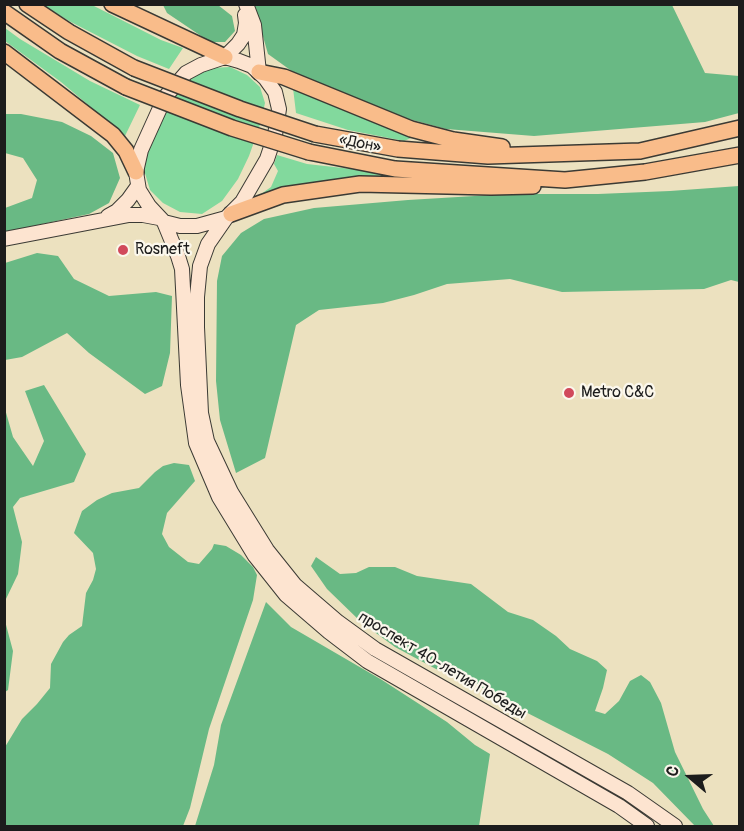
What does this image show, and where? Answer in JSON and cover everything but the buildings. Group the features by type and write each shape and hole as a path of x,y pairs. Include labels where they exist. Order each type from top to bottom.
{"main road":[{"name":"«Дон»","path":"27,4 69,32 134,68 240,109 315,134 398,149 488,156 640,151 740,128"},
{"path":"112,4 225,57 252,66 275,92 279,109 275,135 267,159 242,202 228,216"},
{"path":"98,221 117,211 128,200 137,179 141,150 165,97 186,73 225,57 238,44 244,35 246,23 244,4"},
{"path":"244,4 254,25 259,72"},
{"name":"«Дон»","path":"4,12 60,51 126,87 232,128 309,152 395,169 565,180 645,172 740,155"},
{"path":"4,52 114,135 126,151 139,190 161,220"},
{"path":"259,72 284,77 411,129 453,140 490,146 589,152"},
{"path":"4,239 129,215 143,215 180,226 197,226 283,195 360,184 545,186 565,180"},
{"name":"проспект 40-летия Победы","path":"228,216 208,244 200,266 197,327 201,413 207,441 221,472 267,550 295,585 338,622 375,649 628,793 675,826"},
{"name":"проспект 40-летия Победы","path":"161,220 182,269 188,385 196,443 219,497 255,556 286,595 366,661 619,806 647,826"}],"green space":[{"path":"43,5 92,5 161,40 183,48 169,69 137,56"},
{"path":"163,5 218,5 232,16 235,31 225,42 210,42 167,13"},
{"path":"254,5 672,5 705,73 739,76 739,113 705,122 534,136 446,129 379,111 300,77 268,54"},
{"path":"5,28 90,81 140,105 125,136 61,82 5,41"},
{"path":"230,67 247,75 260,87 265,103 260,125 238,179 222,201 202,214 180,212 163,203 150,190 144,170 148,148 170,99 185,78 211,68"},
{"path":"293,88 411,138 404,141 348,130 296,113"},
{"path":"5,114 21,114 62,122 91,136 113,153 120,178 109,203 89,214 5,232 5,208 32,198 37,180 23,158 5,153"},
{"path":"277,155 307,164 415,176 418,179 346,181 261,194 271,187 278,171 274,164"},
{"path":"739,186 739,282 731,280 704,289 562,292 510,279 447,284 383,303 319,310 296,325 265,458 236,473 220,420 216,381 217,281 222,256 241,233 264,219 314,208 408,200 508,194 670,191"},
{"path":"37,253 58,256 74,279 109,296 156,292 172,296 170,353 162,386 145,394 89,353 67,333 22,357 5,360 5,263"},
{"path":"44,385 86,454 74,482 20,498 13,507 22,542 18,574 5,601 5,409 13,437 33,466 44,441 25,391"},
{"path":"174,463 189,465 195,481 167,513 162,534 169,547 188,562 199,564 214,544 226,546 241,555 253,567 257,575 253,600 209,729 190,808 183,826 5,826 5,747 22,719 50,688 51,664 63,642 82,626 86,593 96,569 93,553 74,533 82,511 112,493 139,488 163,466"},
{"path":"316,557 340,574 356,573 369,567 395,567 417,576 471,584 508,612 533,620 570,649 597,661 607,670 595,711 605,714 619,701 630,681 641,675 650,682 661,703 675,752 703,809 714,826 695,826 653,783 608,754 496,697 471,680 436,669 395,647 361,622 327,589 311,566"},
{"path":"266,602 291,627 382,680 447,722 490,754 479,826 195,826 214,765 221,725"},
{"path":"5,621 13,651 8,690 5,692"}],"place":[{"name":"Rosneft","path":"123,250"},
{"name":"Metro C&C","path":"569,393"}]}
